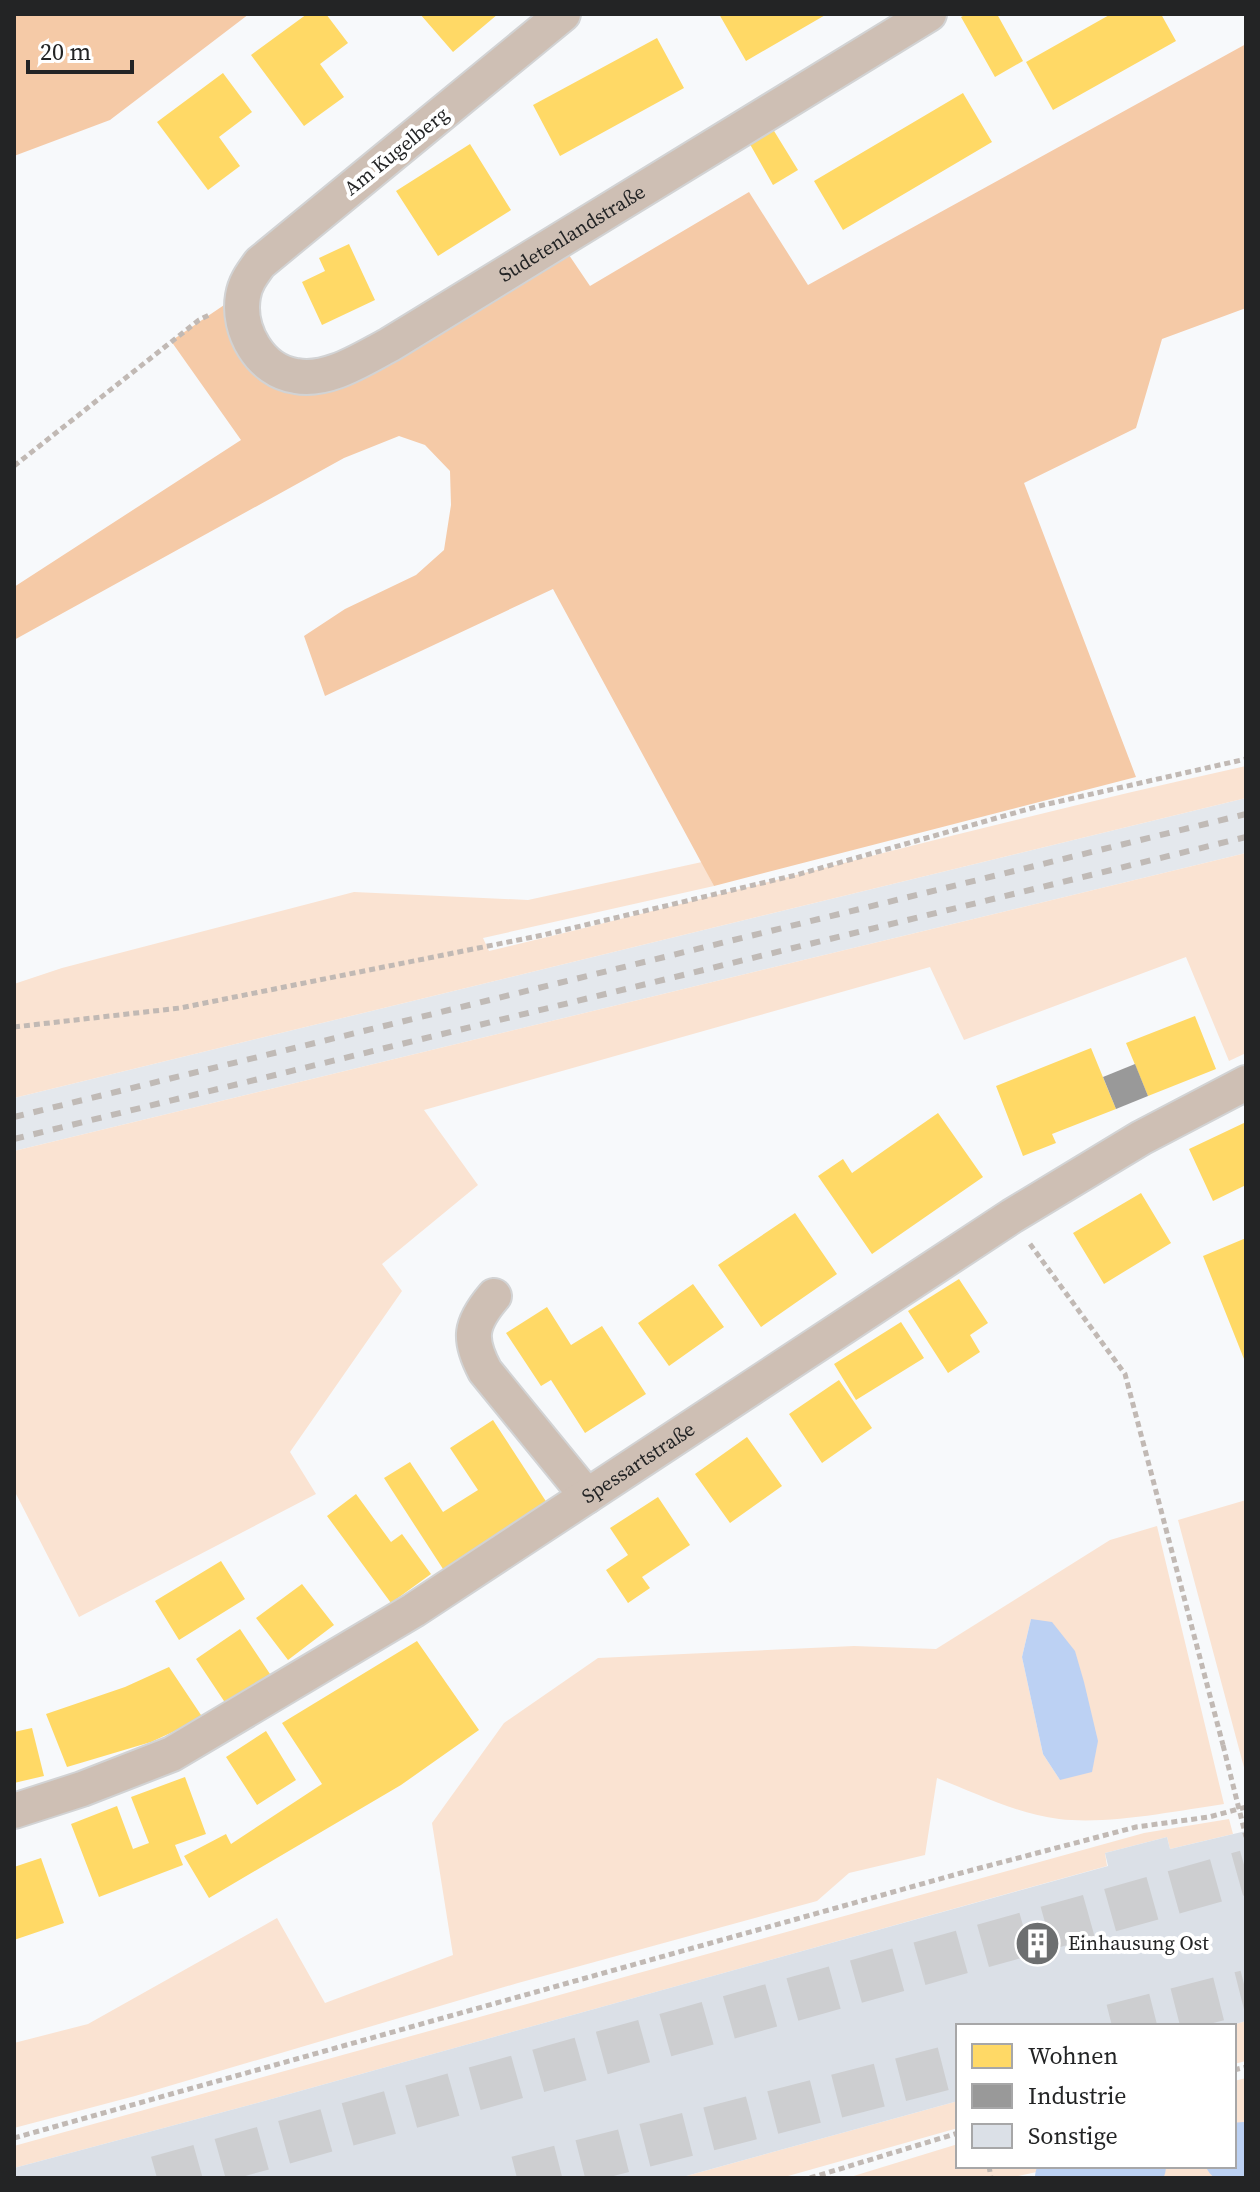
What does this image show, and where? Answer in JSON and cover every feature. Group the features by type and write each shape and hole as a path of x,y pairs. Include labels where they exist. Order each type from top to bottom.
{"street":[{"name":"Am Kugelberg","path":"243,298 249,278 260,263 563,14"},
{"name":"Sudetenlandstraße","path":"243,298 244,323 251,343 263,359 277,370 297,377 323,374 350,365 403,337 929,14"},
{"name":"Spessartstraße","path":"14,1811 172,1754 414,1610 1012,1216 1141,1138 1246,1083"},
{"path":"494,1296 480,1312 473,1331 474,1351 485,1371 587,1496"}],"path":[{"path":"14,466 199,320 243,298"},
{"path":"14,1027 180,1008 543,935 796,875 1039,806 1246,759"},
{"path":"1012,1216 1125,1374 1246,1837"},
{"path":"14,2138 961,1873 1136,1827 1209,1817 1246,1807"},
{"path":"810,2178 956,2134"}],"shaded area":[{"path":"14,14 249,14 110,120 14,156"},
{"path":"1246,44 1246,308 1162,339 1136,428 1024,483 1136,777 714,886 553,589 325,696 304,636 345,609 416,575 444,550 451,505 450,471 425,445 399,436 344,458 14,640 14,587 241,440 171,341 233,299 242,325 312,377 550,227 590,286 749,192 808,285"},
{"path":"1246,766 1246,798 14,1098 14,984 62,968 354,892 528,900 702,862 714,886 483,938 489,951"},
{"path":"1246,798 1246,853 14,1151 14,1098"},
{"path":"1246,853 1246,1053 1229,1061 1186,957 964,1040 930,967 424,1110 478,1185 382,1264 402,1291 290,1452 316,1494 79,1617 14,1490 14,1151"},
{"path":"1246,1500 1246,1775 1178,1520"},
{"path":"1157,1526 1224,1804 1120,1819 1059,1819 1012,1808 937,1778 925,1855 849,1873 817,1901 518,1983 135,2096 14,2128 14,2043 88,2024 277,1918 325,2003 453,1955 432,1823 504,1723 598,1658 854,1646 936,1649 1110,1540","holes":["1031,1619 1060,1780 1043,1754 1022,1657"]},
{"path":"1229,1819 1233,1834 1170,1849 1167,1837 1105,1853 1107,1866 14,2168 14,2146 1144,1833"},
{"path":"1246,2021 1246,2061 1236,2064 1236,2024"},
{"path":"1246,2078 1246,2178 1054,2178 1055,2168 1236,2168 1236,2080"},
{"path":"956,2102 956,2129 781,2178 679,2178"},
{"path":"956,2145 956,2168 1055,2168 1009,2178 847,2178"}],"water":[{"path":"1031,1619 1052,1622 1075,1651 1098,1741 1092,1772 1060,1780 1043,1754 1022,1657"}],"building: Wohnen":[{"path":"307,14 326,14 348,43 320,64 344,97 304,126 251,55"},
{"path":"420,14 498,14 453,52"},
{"path":"719,14 827,14 746,61"},
{"path":"967,14 997,14 1023,61 995,77 961,17"},
{"path":"1111,14 1161,14 1176,41 1053,110 1026,62"},
{"path":"657,38 684,88 560,156 533,105"},
{"path":"223,73 252,112 219,137 240,166 208,190 157,122"},
{"path":"963,93 992,142 843,230 814,181"},
{"path":"771,126 798,170 773,185 747,139"},
{"path":"470,144 511,210 438,256 396,191"},
{"path":"349,244 375,300 322,325 302,282 325,271 319,258"},
{"path":"1195,1016 1216,1069 1148,1096 1126,1043"},
{"path":"1091,1048 1116,1109 1052,1134 1056,1143 1023,1156 996,1086"},
{"path":"938,1113 983,1177 872,1254 818,1176 843,1159 852,1173"},
{"path":"1246,1122 1246,1185 1213,1201 1189,1149"},
{"path":"1141,1193 1171,1243 1104,1284 1073,1233"},
{"path":"795,1213 837,1274 761,1327 718,1265"},
{"path":"1246,1238 1246,1364 1203,1256"},
{"path":"959,1279 988,1323 970,1335 980,1352 948,1373 908,1311"},
{"path":"693,1284 724,1327 669,1366 638,1323"},
{"path":"547,1307 571,1345 602,1326 646,1394 585,1433 551,1380 541,1386 506,1333"},
{"path":"901,1322 924,1358 856,1400 834,1364"},
{"path":"839,1380 872,1428 822,1463 789,1414"},
{"path":"493,1420 549,1506 445,1572 384,1478 410,1462 443,1512 478,1490 450,1448"},
{"path":"747,1437 782,1486 730,1523 695,1474"},
{"path":"356,1494 391,1542 402,1534 431,1574 391,1603 327,1516"},
{"path":"658,1497 690,1545 642,1577 650,1588 628,1603 606,1570 628,1555 610,1528"},
{"path":"221,1561 245,1599 179,1640 155,1601"},
{"path":"302,1584 334,1625 288,1660 256,1618"},
{"path":"240,1629 270,1674 226,1704 196,1659"},
{"path":"417,1641 479,1730 401,1785 209,1898 184,1856 226,1834 231,1844 322,1784 282,1723"},
{"path":"169,1667 203,1718 151,1742 67,1767 46,1714 125,1687"},
{"path":"32,1728 44,1776 14,1783 14,1732"},
{"path":"266,1731 296,1780 257,1805 226,1757"},
{"path":"185,1777 206,1834 175,1845 183,1865 99,1897 71,1824 117,1806 133,1849 149,1843 131,1797"},
{"path":"41,1858 64,1923 14,1940 14,1867"}],"building: Industrie":[{"path":"1135,1064 1148,1096 1116,1109 1103,1077"}],"building: Sonstige":[{"name":"Einhausung Ost","path":"1246,1831 1246,2021 1236,2024 956,2024 956,2102 679,2178 14,2178 14,2168 1108,1866 1105,1853 1167,1837 1170,1849"}],"waterway":[{"path":"1236,2154 1246,2153"},
{"path":"1066,2178 1124,2168"}],"tunnel":[{"path":"157,2178 1246,1872"},
{"path":"1120,2024 1246,1992"},
{"path":"517,2178 956,2066"}],"railway":[{"path":"14,1117 1246,814"},
{"path":"14,1139 1246,837"}],"place":[{"name":"Einhausung Ost","path":"1037,1943"}]}
